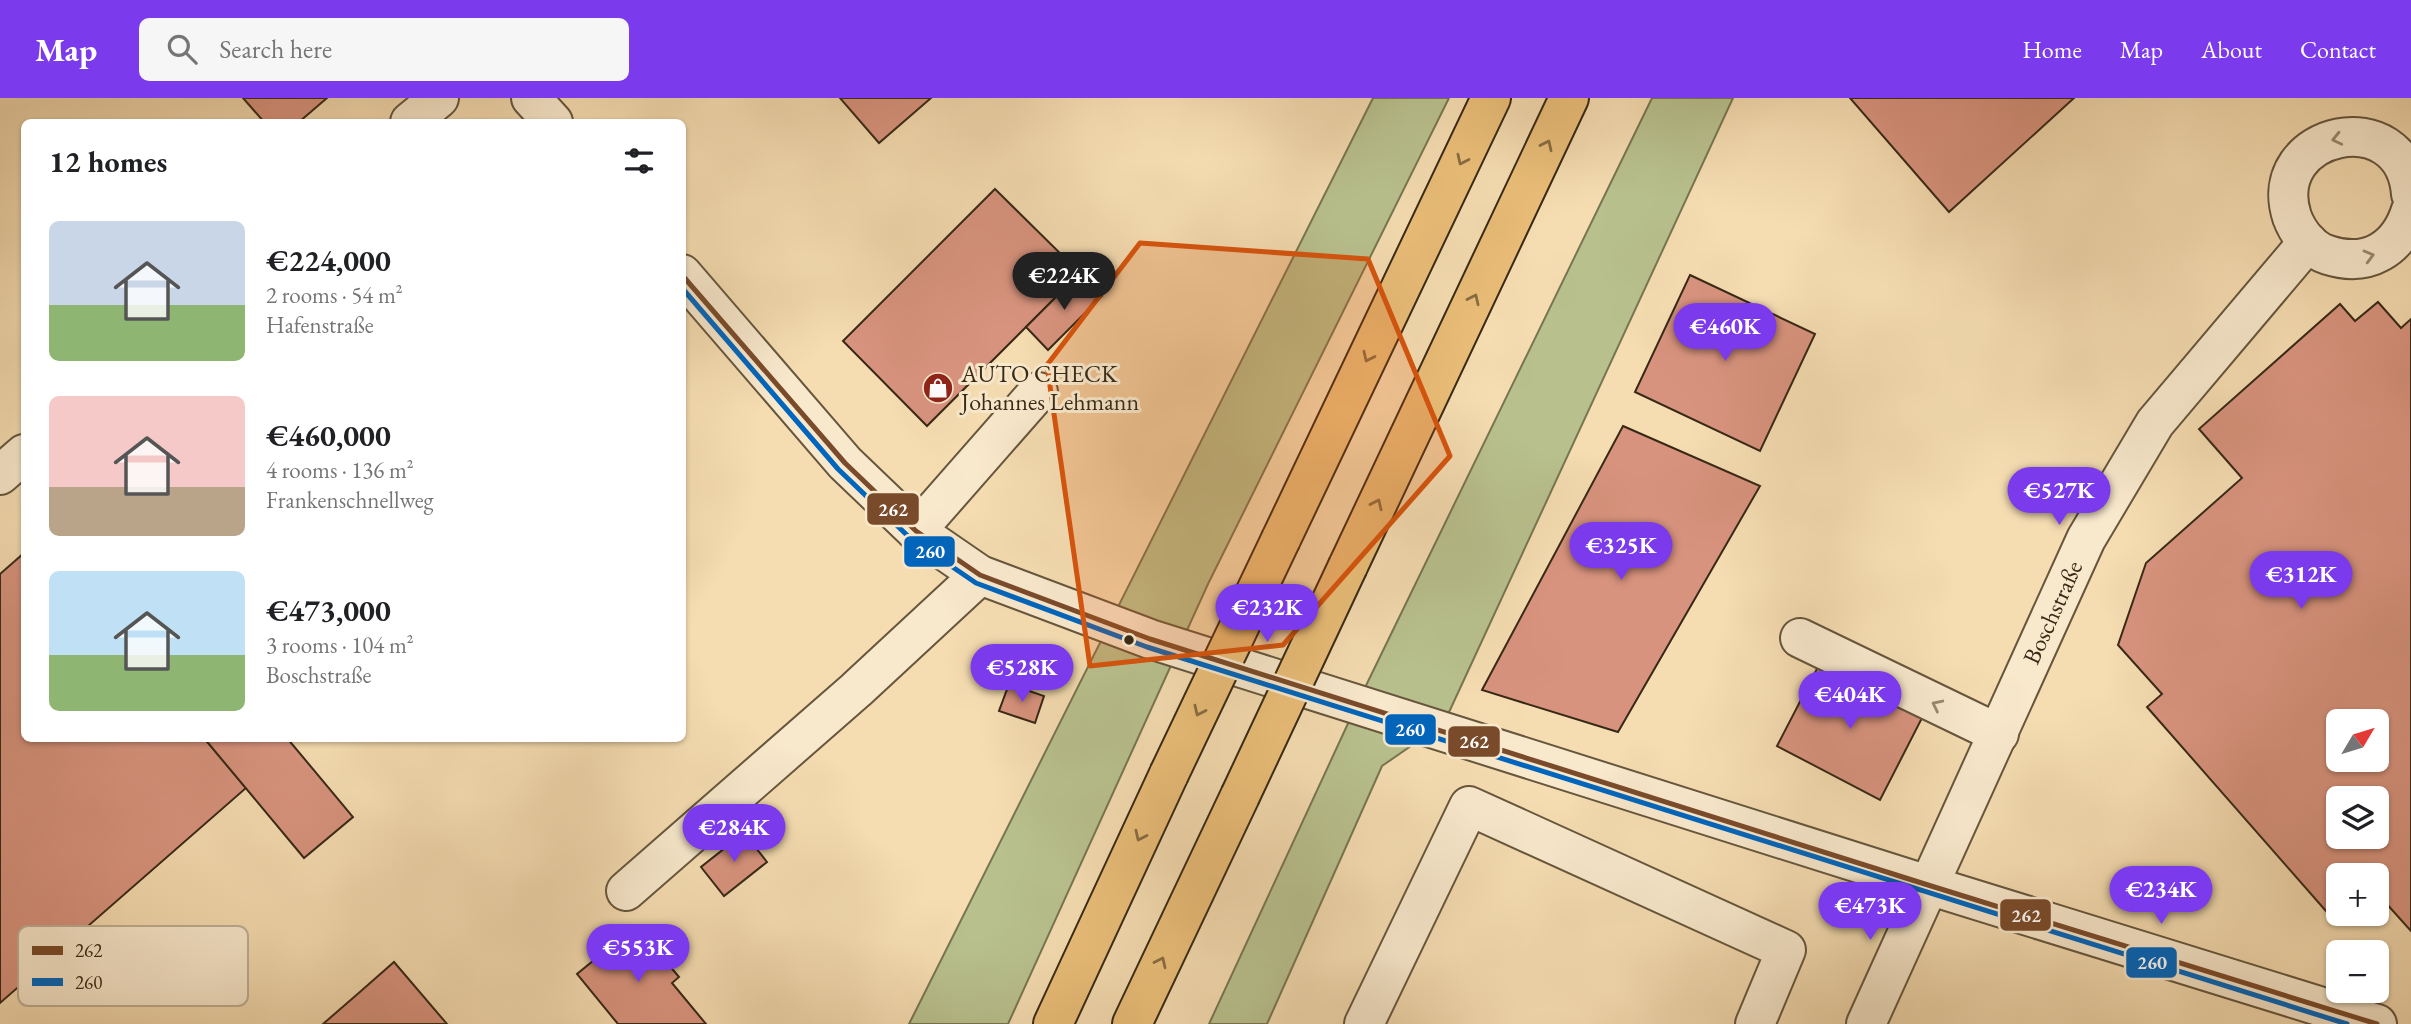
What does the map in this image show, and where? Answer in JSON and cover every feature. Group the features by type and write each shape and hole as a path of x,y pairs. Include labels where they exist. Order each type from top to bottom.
{"highway":[{"path":"1053,1024 1491,98"},
{"path":"1132,1024 1569,98"}],"street":[{"path":"414,119 439,98"},
{"path":"531,98 549,119"},
{"path":"2411,194 2410,181 2398,158 2391,151 2373,140 2352,136 2331,139 2312,149 2298,165 2290,185 2289,206 2295,227 2308,242 2323,253 2342,259 2361,259 2380,253 2395,241 2406,225 2411,210"},
{"name":"Boschstraße","path":"1866,1024 2086,540 2155,423 2308,242"},
{"path":"686,279 845,463 916,531 980,575 1150,639 2377,1024"},
{"path":"916,531 1038,392"},
{"path":"0,475 21,457"},
{"path":"626,891 856,690 980,575"},
{"path":"1800,638 1999,734"},
{"path":"1364,1024 1469,806 1786,950 1755,1024"}],"highlighted area":[{"path":"1140,243 1368,259 1450,456 1283,645 1090,666 1047,365"}],"green space":[{"path":"1373,98 1449,98 1208,584 1008,1024 909,1024"},
{"path":"1652,98 1733,98 1444,723 1382,766 1267,1024 1209,1024 1357,704"}],"building":[{"path":"243,98 327,98 302,119 261,119"},
{"path":"840,98 931,98 879,143"},
{"path":"1850,98 2074,98 1949,212"},
{"path":"995,189 1080,273 927,426 843,341"},
{"path":"1080,273 1102,296 1048,350 1026,327"},
{"path":"1690,275 1815,334 1760,451 1635,392"},
{"path":"2378,302 2401,328 2411,319 2411,931 2389,906 2389,863 2326,863 2326,911 2147,707 2162,694 2118,645 2146,563 2242,478 2199,429 2340,304 2355,321"},
{"path":"1623,426 1760,486 1618,732 1482,690"},
{"path":"21,556 21,742 207,742 246,788 88,926 18,926 18,987 0,1003 0,574"},
{"path":"1820,663 1923,716 1880,800 1777,746"},
{"path":"1009,684 1044,696 1035,723 999,711"},
{"path":"207,742 290,742 353,817 304,858"},
{"path":"744,833 767,862 724,896 701,867"},
{"path":"636,926 679,977 672,983 706,1024 618,1024 577,974"},
{"path":"394,962 447,1024 323,1024 361,991"}],"transit line":[{"name":"262","path":"686,280 845,463 916,531 980,575 1150,639 2377,1024"},
{"name":"260","path":"686,293 838,469 910,538 976,583 1147,647 2347,1024"}],"place":[{"name":"AUTO CHECK Johannes Lehmann","path":"938,388"}]}
